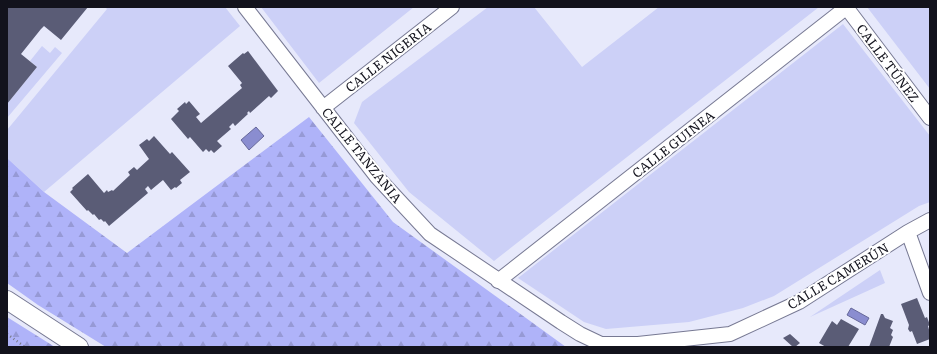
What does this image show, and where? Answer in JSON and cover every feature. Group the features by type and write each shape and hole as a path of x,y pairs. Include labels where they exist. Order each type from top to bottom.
{"street":[{"name":"CALLE TANZANIA","path":"245,7 377,177 430,234 498,281 601,346"},
{"name":"CALLE NIGERIA","path":"323,108 452,7"},
{"name":"CALLE TÚNEZ","path":"847,7 930,118"},
{"name":"CALLE GUINEA","path":"498,281 847,7"},
{"name":"CALLE CAMERÚN","path":"601,346 638,344 730,334 799,302 908,232 930,220"},
{"path":"908,232 930,293"},
{"path":"7,300 79,347"}],"path":[{"path":"7,334 25,347"}],"shaded area":[{"path":"105,7 225,7 240,26 44,192 7,158 7,130 107,9"},
{"path":"261,7 414,7 319,83"},
{"path":"488,7 534,7 582,67 659,7 819,7 494,261 409,192 354,123 362,102"},
{"path":"867,7 930,7 930,89"},
{"path":"843,24 930,136 930,202 919,206 774,296 743,308 689,322 606,329 584,322 518,278"},
{"path":"42,46 50,53 55,47 62,53 7,118 7,104 37,67 30,61"},
{"path":"256,127 264,136 249,150 241,140"},
{"path":"880,270 885,283 810,317"},
{"path":"851,308 869,318 865,325 847,315"}],"green space":[{"path":"309,117 393,222 566,347 106,347 38,305 7,283 7,158 44,192 127,253"},
{"path":"7,317 55,347 7,347"}],"building":[{"path":"7,7 88,7 61,40 44,26 41,29 21,54 37,67 7,104"},
{"path":"248,51 278,91 271,98 269,96 250,113 249,111 247,113 248,114 235,126 233,123 229,127 231,129 217,141 222,146 214,153 211,150 209,152 206,149 203,152 190,137 188,139 171,119 179,111 177,109 185,102 186,104 189,101 200,114 196,117 201,123 242,88 240,85 242,83 228,66 243,53 244,54"},
{"path":"154,136 170,154 172,152 190,172 180,180 182,183 176,188 175,187 171,190 163,180 151,190 148,186 145,189 148,193 109,226 105,221 104,222 101,219 99,220 94,214 93,215 88,210 87,211 70,192 73,189 72,188 88,174 104,193 107,190 108,192 113,191 130,175 128,172 134,167 137,170 149,159 139,145 147,139 149,141"},
{"path":"917,298 925,318 927,317 930,325 928,326 930,339 917,344 912,331 910,332 908,329 909,325 901,304"},
{"path":"881,314 883,314 885,318 893,321 890,328 893,330 891,335 893,337 889,347 869,347"},
{"path":"841,319 859,329 848,347 826,347 819,343 832,321 837,325"},
{"path":"790,334 800,343 795,347 783,338"}]}
